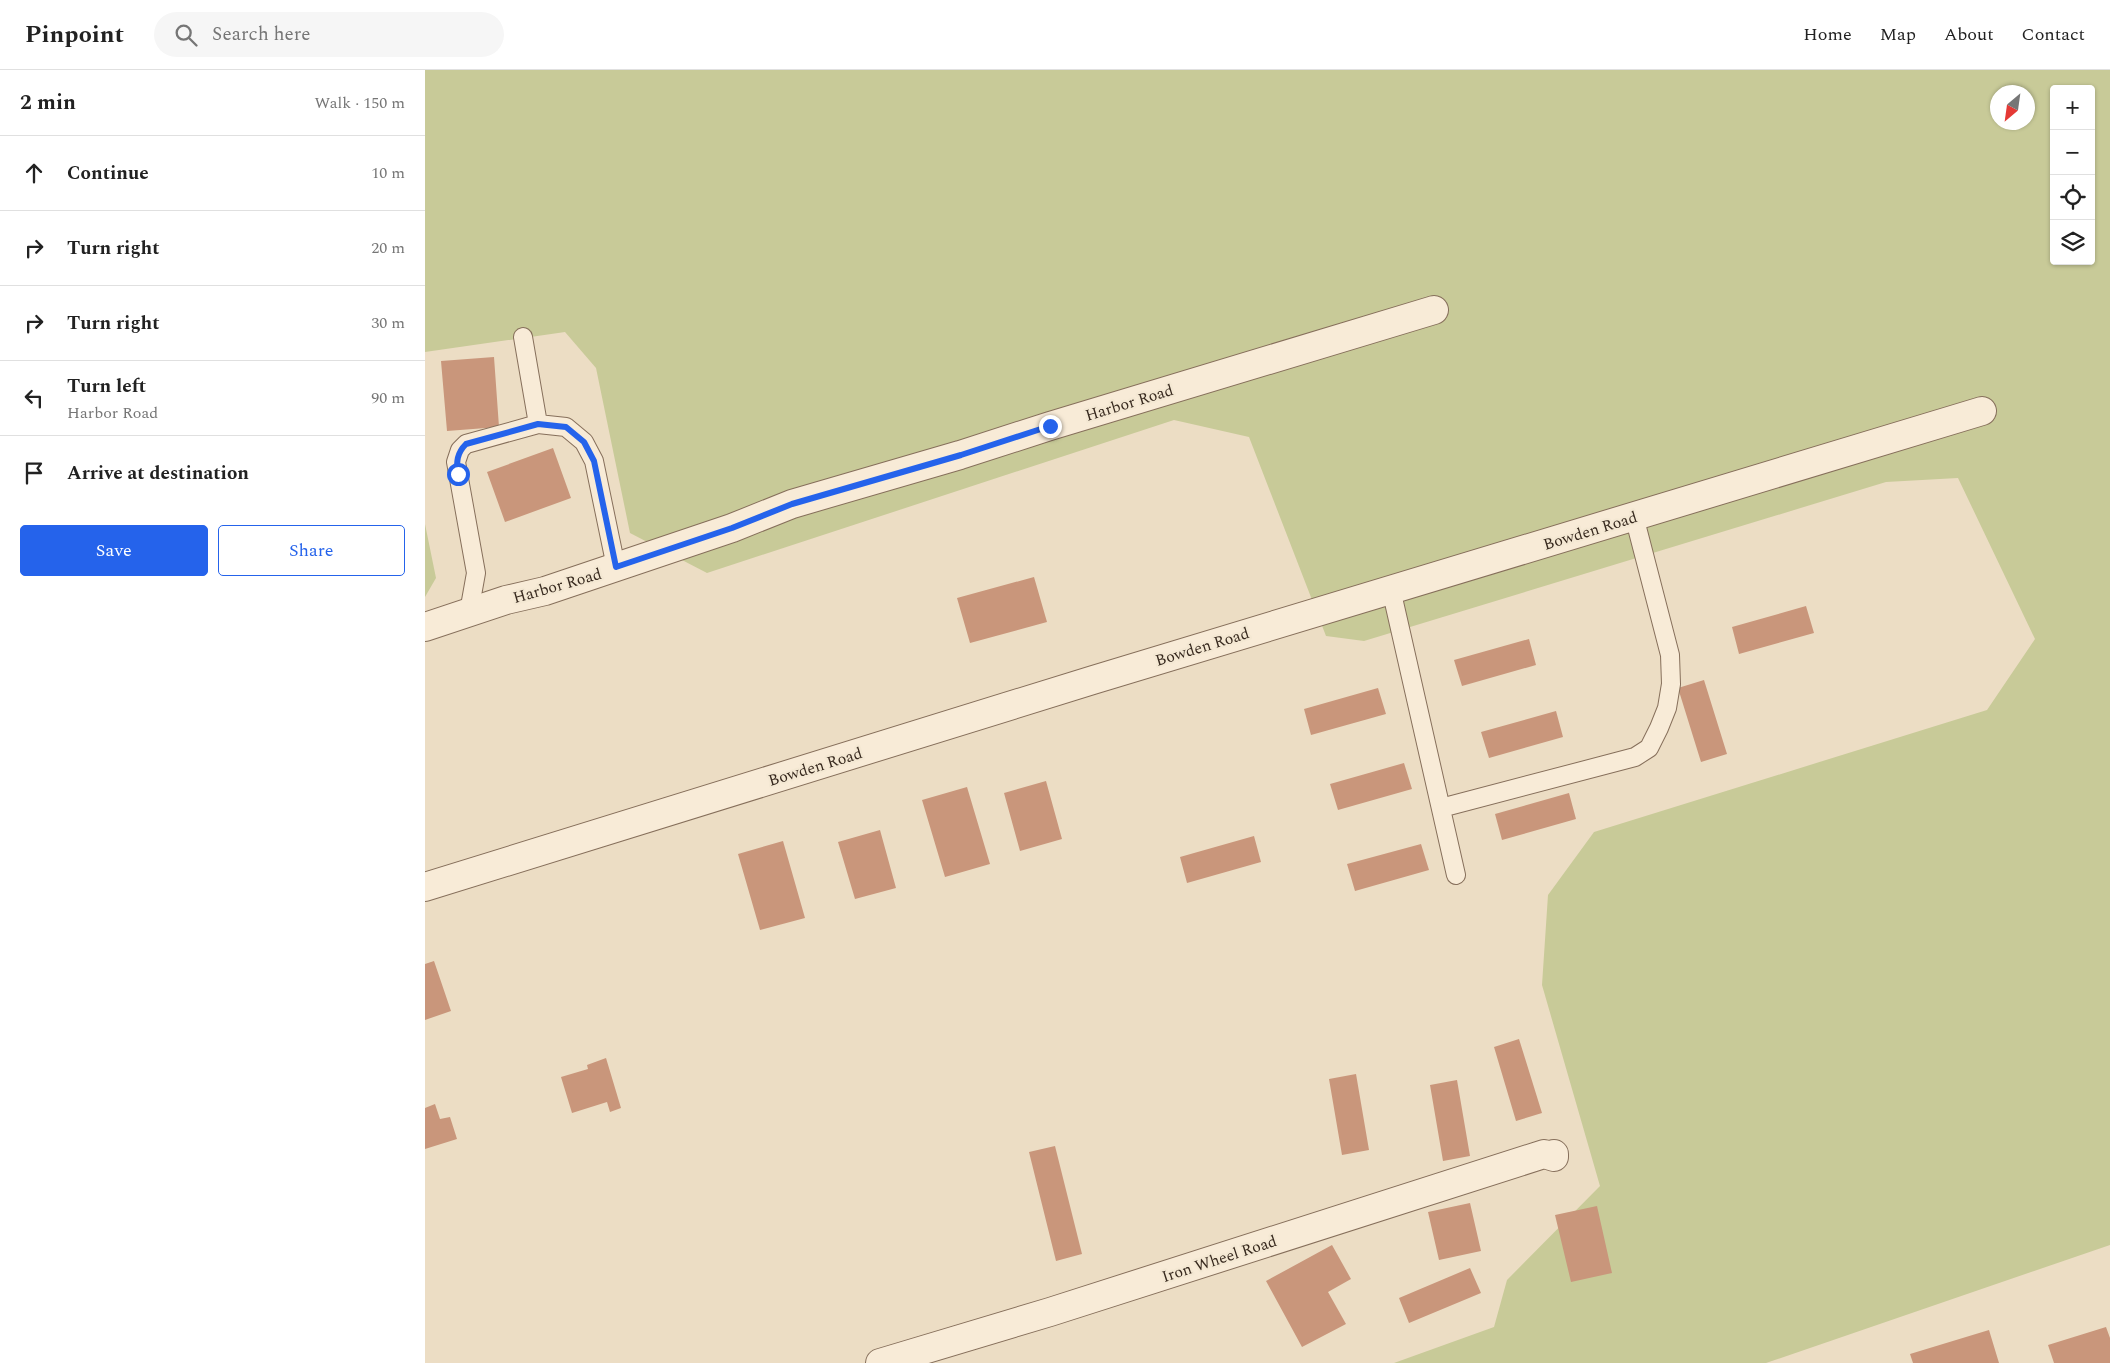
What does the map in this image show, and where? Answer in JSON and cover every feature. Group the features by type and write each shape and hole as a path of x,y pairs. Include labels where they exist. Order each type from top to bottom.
{"street":[{"name":"Harbor Road","path":"425,627 506,600 545,591 732,528 792,504 961,455 1050,426 1434,310"},
{"name":"Bowden Road","path":"425,887 1083,682 1981,412"},
{"name":"Iron Wheel Road","path":"880,1363 1050,1312 1544,1154 1554,1158 1554,1154"}],"lane":[{"path":"523,337 538,424"},
{"path":"469,612 476,574 456,462 460,450 466,444 538,424 566,427 584,442 594,461 616,567"},
{"path":"1441,808 1635,757 1649,748 1667,708 1671,684 1670,656 1634,516"},
{"path":"1391,589 1456,875"}],"green space":[{"path":"425,70 2110,70 2110,1245 1766,1363 1394,1363 1494,1327 1507,1280 1600,1186 1542,985 1548,895 1594,832 1987,710 2035,639 1958,478 1886,482 1364,641 1326,636 1249,437 1174,420 707,573 630,533 596,368 565,332 425,352"},
{"path":"425,524 436,578 425,597"}],"building":[{"path":"494,357 499,427 447,431 441,361"},
{"path":"553,448 571,498 505,522 487,472"},
{"path":"1034,577 1047,622 970,643 957,598"},
{"path":"1806,606 1814,633 1739,654 1732,627"},
{"path":"1529,639 1536,665 1462,686 1454,660"},
{"path":"1704,680 1727,754 1701,762 1678,688"},
{"path":"1378,688 1386,714 1311,735 1304,709"},
{"path":"1556,711 1563,737 1489,758 1481,732"},
{"path":"1404,763 1412,789 1338,810 1330,784"},
{"path":"1046,781 1062,839 1020,851 1004,793"},
{"path":"967,787 990,864 945,877 922,800"},
{"path":"1569,793 1576,819 1502,840 1495,814"},
{"path":"880,830 896,888 855,899 838,842"},
{"path":"1254,836 1261,862 1187,883 1180,857"},
{"path":"783,841 805,918 760,930 738,854"},
{"path":"1421,844 1429,870 1355,891 1347,864"},
{"path":"434,961 451,1011 425,1020 425,964"},
{"path":"1519,1039 1542,1113 1516,1121 1494,1047"},
{"path":"606,1058 621,1108 610,1112 607,1102 572,1113 561,1077 588,1069 587,1065"},
{"path":"1356,1074 1369,1150 1342,1155 1329,1079"},
{"path":"1457,1080 1470,1156 1443,1161 1430,1085"},
{"path":"435,1104 440,1119 450,1117 457,1139 425,1149 425,1108"},
{"path":"1055,1146 1082,1254 1056,1261 1029,1152"},
{"path":"1470,1203 1481,1251 1439,1260 1428,1212"},
{"path":"1597,1206 1612,1273 1571,1282 1555,1215"},
{"path":"1332,1245 1351,1279 1328,1292 1346,1324 1302,1347 1266,1281"},
{"path":"1470,1268 1481,1293 1409,1323 1399,1298"},
{"path":"2106,1327 2110,1338 2110,1363 2054,1363 2048,1345"},
{"path":"1989,1330 1999,1363 1913,1363 1910,1354"}],"route":[{"path":"458,474 456,462 460,450 466,444 538,424 566,427 584,442 594,461 616,567 732,528 792,504 961,455 1050,426"}]}
